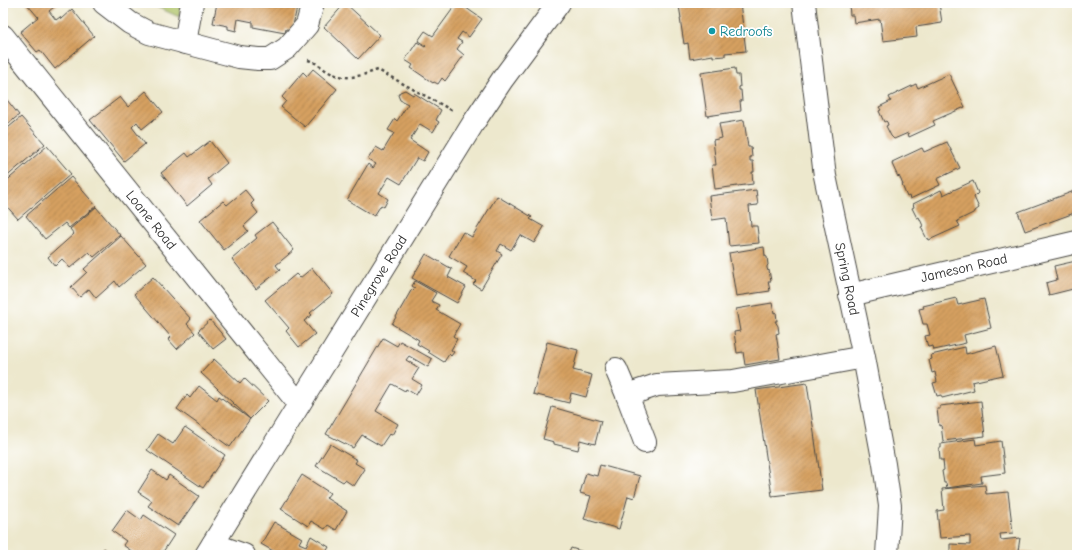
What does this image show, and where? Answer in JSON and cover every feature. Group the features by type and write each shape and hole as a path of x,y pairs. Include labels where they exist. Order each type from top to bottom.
{"street":[{"path":"104,3 130,23 149,33 239,57 258,59 270,59 287,48 307,25 313,3"},
{"path":"186,43 192,3"},
{"name":"Pinegrove Road","path":"210,550 474,122 502,80 559,3"},
{"name":"Spring Road","path":"804,3 825,176 864,357 884,464 890,506 887,555"},
{"name":"Loane Road","path":"3,36 299,404"},
{"name":"Jameson Road","path":"850,295 1077,242"},
{"path":"627,395 657,385 733,381 864,357"},
{"path":"616,368 645,442"},
{"path":"210,550 244,555"}],"path":[{"path":"276,55 314,61 335,75 348,78 378,70 474,122"}],"green space":[{"path":"148,3 181,3 179,17"}],"building":[{"path":"26,3 59,3 49,11 56,20 60,17 61,19 72,9 94,36 55,69 40,50 37,52 20,32 38,17"},
{"path":"217,3 241,3 248,5 249,3 298,3 292,30 286,29 285,33 253,27 253,22 238,19 236,31 228,29 228,26 213,23"},
{"path":"345,3 380,35 358,59 324,27"},
{"path":"457,3 482,19 469,37 462,32 457,39 462,42 457,49 464,55 445,81 442,78 438,84 433,83 411,68 413,65 405,60 417,42 425,47 426,46 418,41 425,31 433,36"},
{"name":"Redroofs","path":"706,3 740,3 746,51 725,53 725,56 713,57 713,55 690,59 688,43 684,44 679,6"},
{"path":"939,3 942,23 916,27 917,37 883,41 880,19 854,23 853,15 850,15 849,4"},
{"path":"735,68 736,75 739,75 739,90 741,90 742,101 740,101 741,111 707,116 701,73"},
{"path":"313,69 337,89 305,127 281,107 286,101 282,97 303,72 307,76"},
{"path":"949,74 965,107 933,121 935,125 909,137 908,133 894,139 886,126 888,125 887,122 884,122 879,111 881,110 879,107 891,101 889,97 916,84 918,88"},
{"path":"405,90 413,95 414,93 441,110 436,120 439,122 433,132 420,124 410,140 428,152 423,161 417,158 401,184 389,177 379,193 388,199 384,207 381,205 374,216 347,200 368,164 373,168 376,164 368,159 376,147 383,151 394,133 388,130 395,119 397,121 408,104 400,100 398,95 400,92"},
{"path":"146,91 163,112 142,129 137,122 132,127 145,144 124,161 90,120 120,97 128,107"},
{"path":"3,95 19,115 3,128"},
{"path":"21,117 45,144 4,179 3,132"},
{"path":"744,120 748,147 751,147 752,157 750,157 750,161 753,161 753,184 715,189 712,165 716,165 713,140 722,138 719,124"},
{"path":"210,141 227,163 208,179 212,185 187,206 161,173 186,153 189,157"},
{"path":"947,142 960,168 937,179 940,185 910,199 909,196 907,197 892,162 922,148 924,152"},
{"path":"47,146 71,174 18,219 3,202 3,184"},
{"path":"71,177 96,206 69,228 65,223 45,239 26,216"},
{"path":"973,181 978,193 974,197 979,208 975,212 957,221 960,226 929,240 928,238 927,239 921,227 923,226 919,217 917,218 912,208 914,207 913,204 941,190 943,195"},
{"path":"245,190 254,201 251,204 258,213 244,226 248,231 224,250 200,220 223,201 227,205"},
{"path":"756,190 758,205 749,206 751,226 757,226 759,243 729,246 726,218 712,220 709,196"},
{"path":"1077,190 1077,212 1025,231 1018,212"},
{"path":"497,196 532,217 530,219 544,227 534,243 520,235 511,250 501,244 497,251 502,254 481,289 473,284 476,281 463,273 467,267 449,256 463,232 472,237"},
{"path":"96,207 120,235 94,257 89,252 70,268 62,259 55,266 48,257 74,234 70,229"},
{"path":"272,222 294,250 276,265 280,270 256,289 232,259 257,238 255,235"},
{"path":"121,236 146,264 119,287 115,281 96,298 89,289 80,297 71,287 87,272 84,269"},
{"path":"764,247 765,256 767,257 767,268 768,271 769,270 771,281 768,281 770,291 736,296 729,253"},
{"path":"426,254 452,269 448,277 466,287 457,303 412,278"},
{"path":"1076,261 1077,288 1049,295 1046,283 1057,280 1054,266"},
{"path":"312,268 333,294 310,313 312,315 304,321 315,334 299,347 286,331 289,328 265,300 296,274 300,278"},
{"path":"153,277 191,319 187,324 195,333 177,349 168,339 171,337 134,294"},
{"path":"415,281 436,293 431,301 439,305 436,310 460,324 453,336 457,339 451,350 454,352 451,356 449,354 444,362 417,344 419,340 392,324 412,289 413,290 415,288 412,286"},
{"path":"956,298 958,305 984,299 991,328 964,335 966,343 934,350 933,346 928,347 925,336 930,335 927,324 923,324 919,309 924,308 923,306"},
{"path":"772,303 774,313 776,312 777,321 775,321 778,326 779,333 776,334 780,359 745,365 743,352 737,353 734,332 740,331 736,309"},
{"path":"210,320 226,339 213,349 198,331"},
{"path":"383,338 397,346 400,341 432,359 428,367 409,356 406,360 419,368 412,379 422,385 416,395 406,389 405,391 392,384 376,411 398,424 392,435 389,434 381,446 362,435 353,448 326,434"},
{"path":"547,342 578,350 573,370 592,375 586,397 571,393 569,403 533,394"},
{"path":"996,346 1003,375 972,382 974,390 942,398 941,395 937,396 933,383 937,382 935,372 932,373 929,360 932,359 931,355 965,347 966,354"},
{"path":"214,359 240,383 244,378 268,401 250,419 201,373"},
{"path":"807,383 822,490 772,496 756,390"},
{"path":"199,386 217,400 219,396 250,419 230,447 177,409 187,395 190,398"},
{"path":"981,401 985,436 943,441 937,409 940,409 940,406"},
{"path":"552,407 601,421 595,444 580,440 578,450 554,444 554,442 543,439"},
{"path":"185,427 225,455 203,488 147,450 158,434 173,444"},
{"path":"975,439 976,445 1001,441 1005,473 981,476 982,483 947,488 946,483 944,483 942,471 944,470 943,460 940,460 939,448 941,448 941,444"},
{"path":"330,444 357,460 355,463 365,469 354,486 345,480 343,482 316,466"},
{"path":"600,465 640,476 634,498 628,496 619,529 584,519 591,496 580,493 586,473 597,476"},
{"path":"152,470 166,480 169,475 199,496 178,526 148,506 152,501 138,492"},
{"path":"302,475 330,493 326,498 347,511 336,530 328,525 325,529 311,521 308,526 281,509"},
{"path":"985,485 986,494 1008,492 1013,533 1000,534 1001,540 1020,538 1018,551 1033,552 1033,555 950,555 950,544 970,545 970,536 940,538 937,511 944,510 942,489"},
{"path":"127,510 141,520 144,515 174,535 161,555 137,555 123,545 126,541 112,531"},
{"path":"274,522 302,538 299,543 306,546 311,536 329,547 324,555 318,555 309,550 306,555 280,555 261,544"},
{"path":"104,548 113,555 99,555"},
{"path":"571,548 587,553 586,555 568,555"}],"place":[{"name":"Redroofs","path":"712,31"}]}
